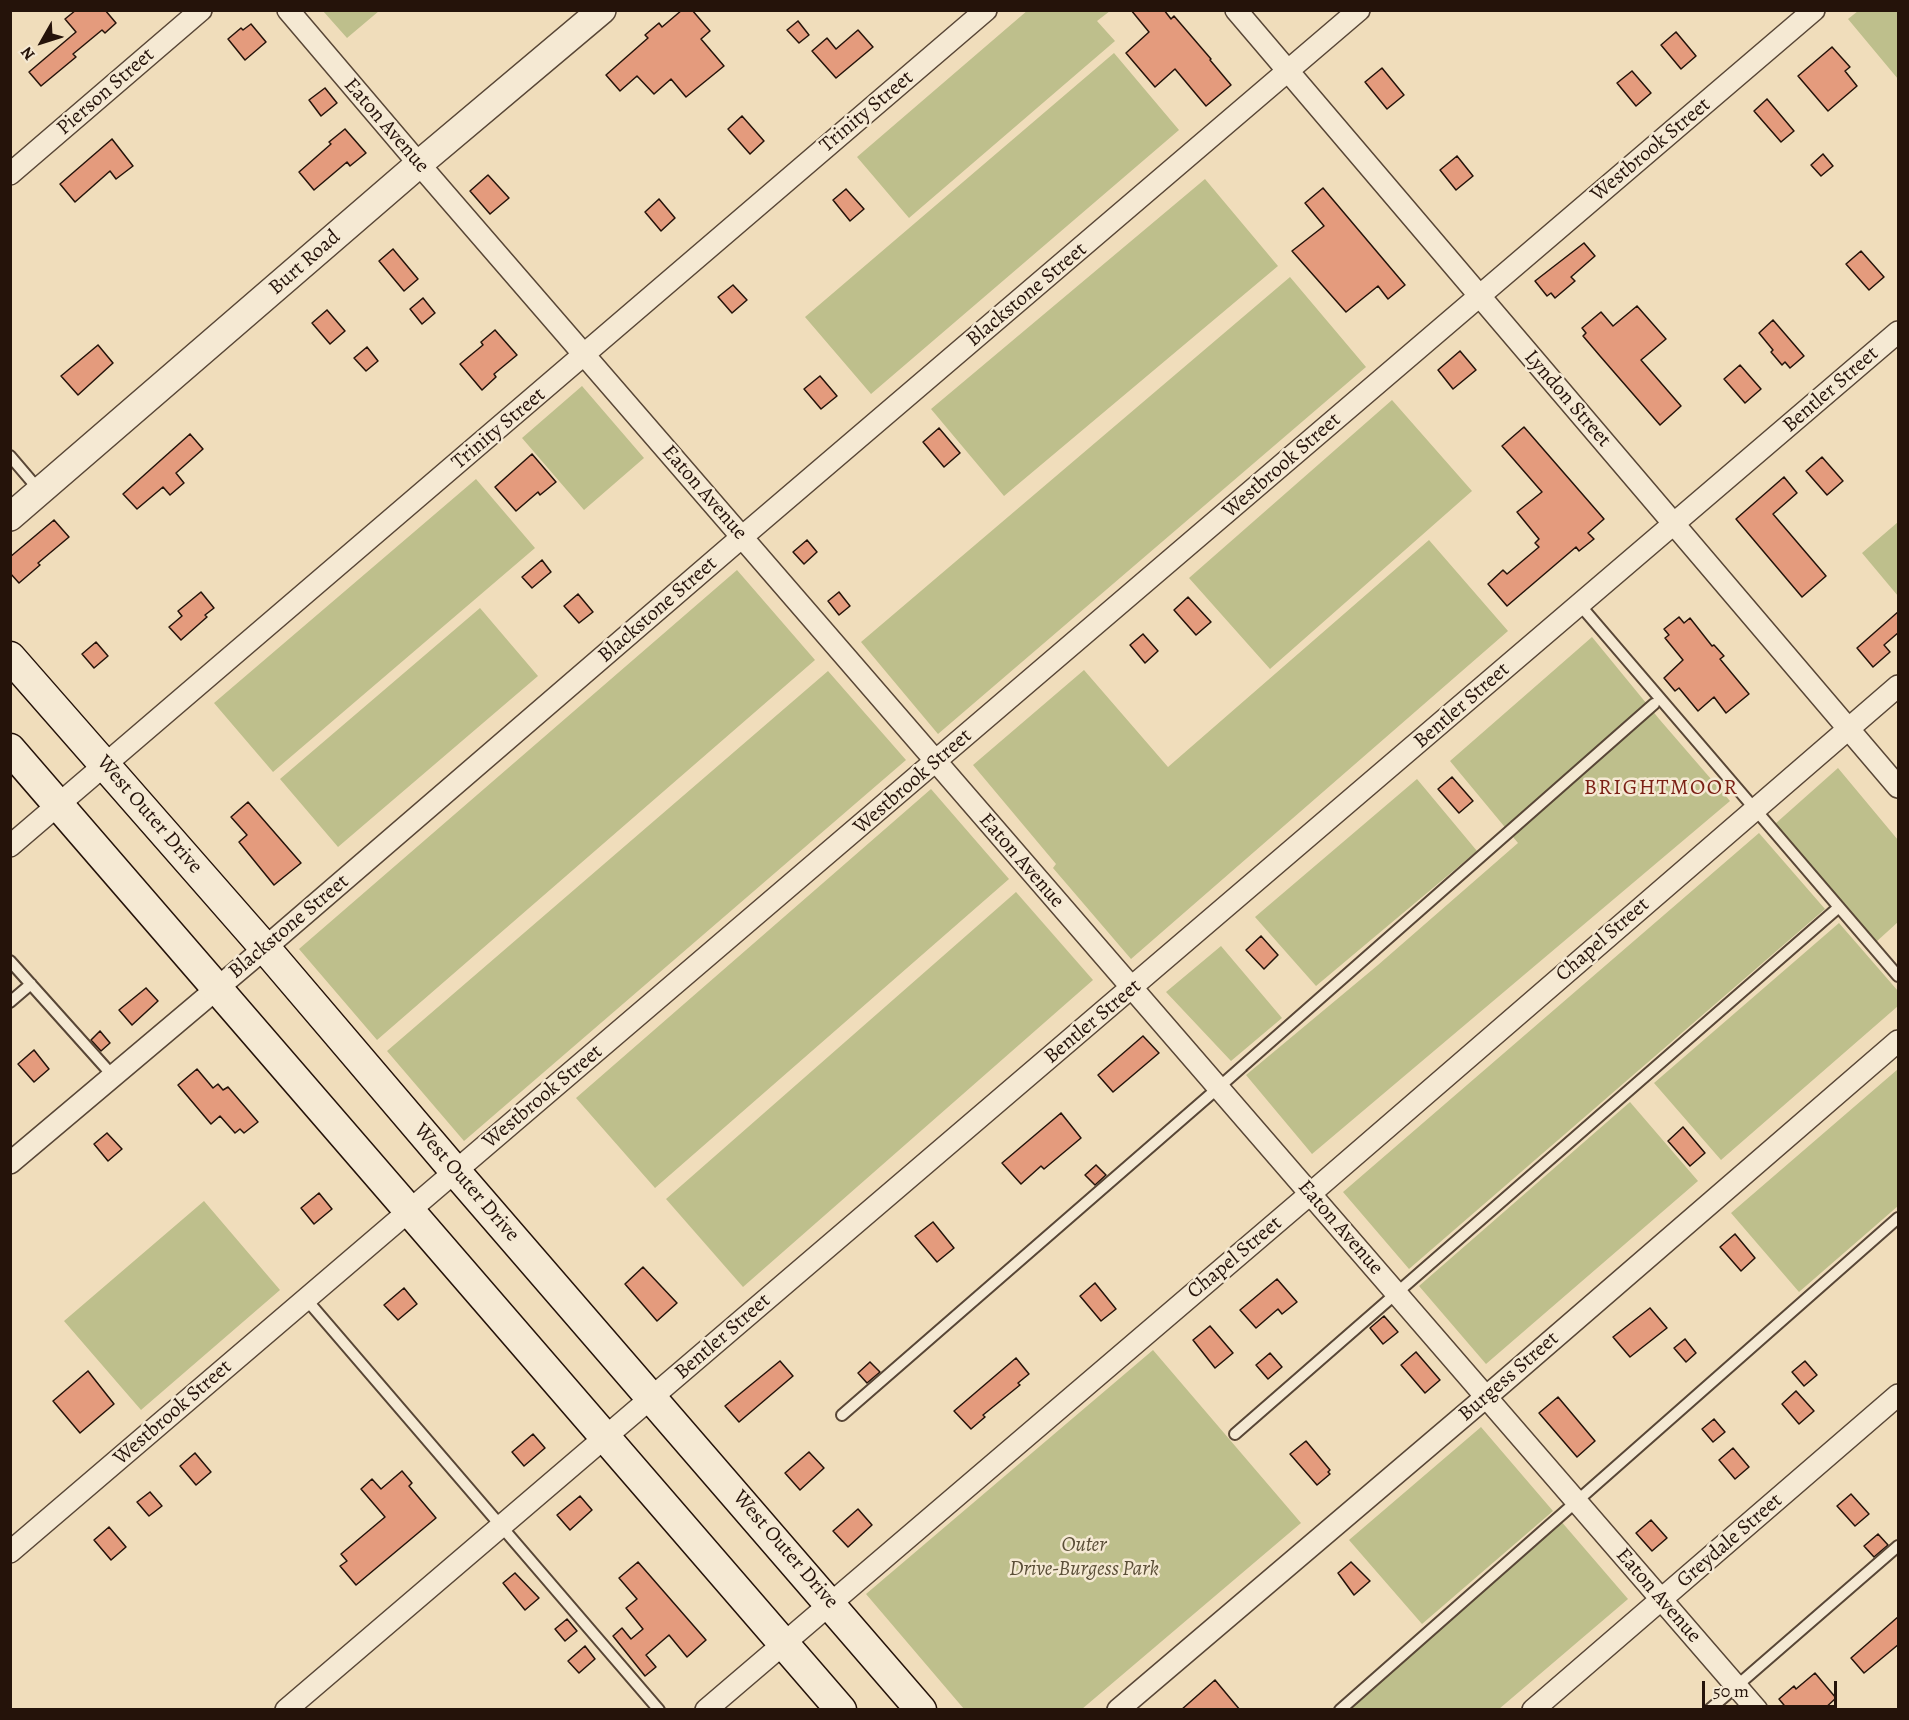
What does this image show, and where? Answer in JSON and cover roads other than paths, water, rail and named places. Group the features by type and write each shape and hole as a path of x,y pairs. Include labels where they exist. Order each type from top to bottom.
{"main road":[{"name":"West Outer Drive","path":"10,657 106,764 921,1710"},
{"path":"10,749 841,1710"}],"street":[{"name":"Pierson Street","path":"10,174 201,10"},
{"name":"Eaton Avenue","path":"288,10 1757,1710"},
{"name":"Burt Road","path":"10,517 419,164 602,10"},
{"name":"Trinity Street","path":"10,846 585,356 986,10"},
{"name":"Lyndon Street","path":"1236,10 1899,787"},
{"name":"Blackstone Street","path":"10,1163 265,948 1359,10"},
{"name":"Westbrook Street","path":"10,1552 1814,10"},
{"name":"Bentler Street","path":"286,1710 1899,332"},
{"name":"Chapel Street","path":"706,1710 1310,1194 1899,686"},
{"name":"Burgess Street","path":"1118,1710 1899,1041"},
{"name":"Greydale Street","path":"1533,1710 1899,1395"}],"lane":[{"path":"10,456 40,491"},
{"path":"1580,605 1899,976"},
{"path":"842,1415 1654,704"},
{"path":"1235,1434 1839,907"},
{"path":"10,961 113,1076"},
{"path":"10,1002 31,984"},
{"path":"1340,1710 1899,1218"},
{"path":"306,1299 659,1710"},
{"path":"1709,1710 1899,1546"}],"district":[{"name":"BRIGHTMOOR","path":"1661,789"}],"park label":[{"name":"Outer Drive-Burgess Park","path":"1084,1558"}]}
